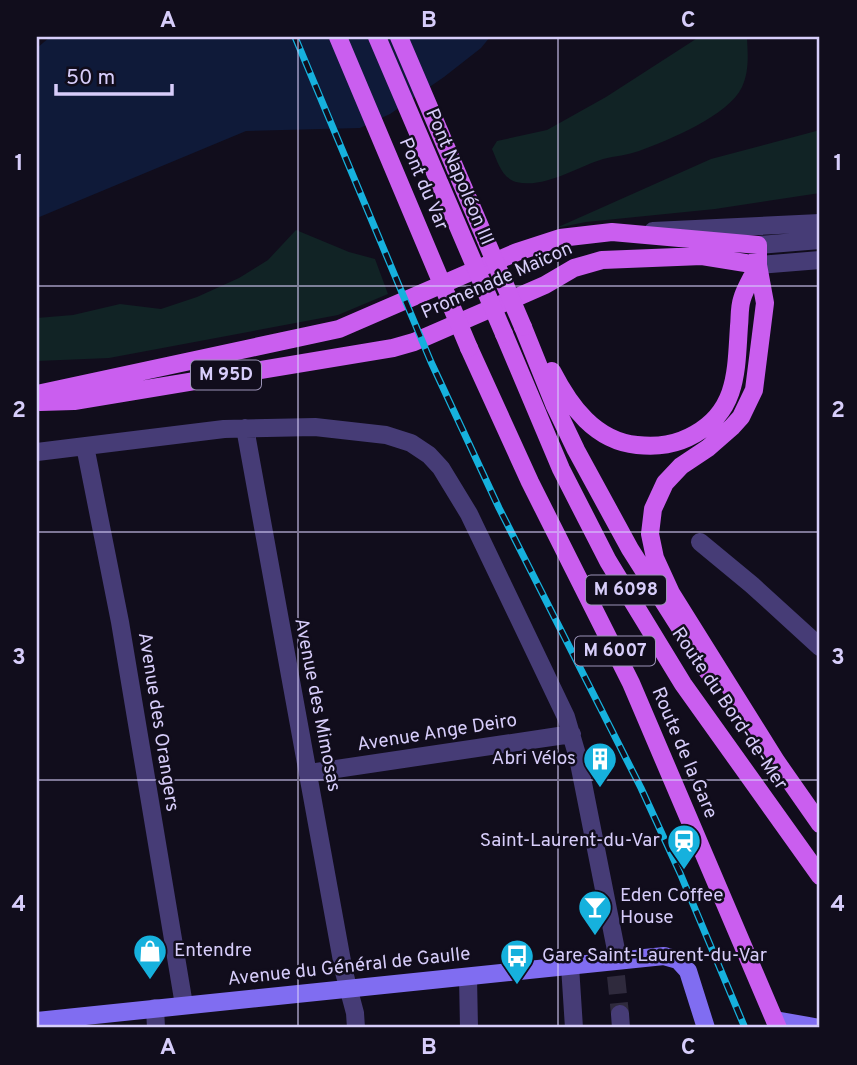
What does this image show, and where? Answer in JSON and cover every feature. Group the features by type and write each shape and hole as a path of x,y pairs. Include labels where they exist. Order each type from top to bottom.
{"main road":[{"name":"Pont du Var","path":"338,37 469,348"},
{"name":"Pont Napoléon III","path":"377,37 504,334"},
{"name":"Pont Napoléon III","path":"399,37 526,334"},
{"name":"Promenade Maïcon","path":"37,394 321,334 357,322 539,244 591,233 634,233 758,245"},
{"path":"758,245 758,265 765,303 754,390 733,426 708,448 681,466 665,483 653,509 650,534 655,558 671,593 781,769"},
{"name":"Promenade Maïcon","path":"37,402 74,401 393,348 414,342 536,289 574,268 602,260 702,256 758,265"},
{"path":"526,334 550,367 576,411 591,425 631,445 670,445 686,439 715,421 726,405 736,374 742,299 758,265"},
{"name":"Route du Bord-de-Mer","path":"504,334 561,469 608,561 683,684 820,876"},
{"name":"Route du Bord-de-Mer","path":"526,334 576,450 629,549 703,665 820,824"},
{"name":"Route de la Gare","path":"469,348 530,482 631,683 776,1024"},
{"name":"Avenue du Général de Gaulle","path":"37,1021 570,966 616,965 664,956 678,960 688,971 706,1028"},
{"path":"776,1024 820,1028"}],"street":[{"path":"634,233 669,229 820,223"},
{"path":"758,245 820,240"},
{"path":"758,265 820,260"},
{"path":"37,452 245,428 315,426 386,435 411,443 429,455 441,468 469,514 572,733 616,965"},
{"name":"Avenue des Mimosas","path":"245,428 356,1028"},
{"name":"Avenue des Orangers","path":"85,446 120,622 184,1004"},
{"path":"700,542 820,647"},
{"name":"Avenue Ange Deiro","path":"309,773 572,733"},
{"path":"570,966 574,1028"},
{"path":"467,977 469,1028"},
{"path":"155,1008 156,1028"}],"shaded area":[{"path":"699,37 747,39 747,69 742,87 724,108 681,134 630,154 603,159 549,180 516,182 503,173 492,149 497,141 547,130 606,97"},
{"path":"820,130 820,193 556,228 711,159"},
{"path":"296,230 349,252 375,259 388,294 338,315 109,358 37,361 37,318 73,315 120,304 161,309 197,297 239,278 268,260"}],"water":[{"path":"50,37 490,37 481,48 444,77 390,114 360,128 246,131 37,218 37,48"}],"tunnel":[{"path":"616,976 620,1014"}],"railway":[{"path":"295,37 431,362 499,508 641,788 745,1028"}],"place":[{"name":"Abri Vélos","path":"600,789"},
{"name":"Saint-Laurent-du-Var","path":"684,871"},
{"name":"Eden Coffee House","path":"595,937"},
{"name":"Entendre","path":"150,981"},
{"name":"Gare Saint-Laurent-du-Var","path":"517,986"}]}
